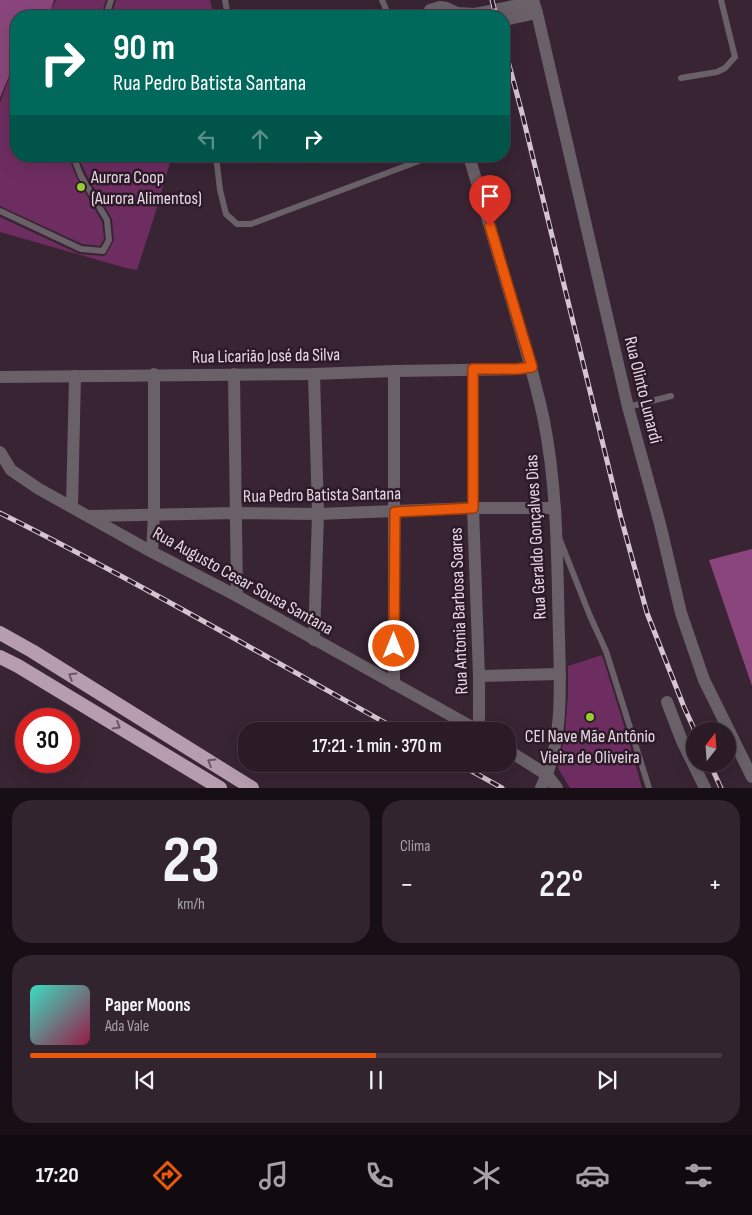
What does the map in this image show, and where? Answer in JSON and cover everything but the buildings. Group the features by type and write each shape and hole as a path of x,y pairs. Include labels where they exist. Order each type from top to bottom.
{"highway":[{"path":"0,633 252,788"},
{"path":"0,656 220,788"}],"street":[{"path":"501,10 534,5"},
{"path":"510,17 534,5"},
{"name":"Rua Olinto Lunardi","path":"534,5 628,406 660,524 681,613 704,680 752,777"},
{"name":"Rua Geraldo Gonçalves Dias","path":"471,162 532,367 544,422 555,508 560,674 558,728 554,752 541,788"},
{"name":"Rua Licarião José da Silva","path":"0,377 154,374 314,374 532,367"},
{"name":"Rua Antonia Barbosa Soares","path":"473,369 473,508 479,722"},
{"path":"394,371 394,684"},
{"path":"152,552 154,515 154,374"},
{"path":"234,374 237,596"},
{"path":"314,374 318,514 314,640"},
{"path":"72,507 76,376"},
{"name":"Rua Augusto Cesar Sousa Santana","path":"0,452 11,470 39,489 152,552 237,596 463,722"},
{"name":"Rua Pedro Batista Santana","path":"88,516 318,514 473,508 555,508"},
{"path":"479,676 560,674"},
{"path":"667,702 682,740 705,788"},
{"path":"516,755 547,775 557,788"}],"lane":[{"path":"682,78 717,72 725,68 735,57 721,0"},
{"path":"0,211 81,249 103,251 109,240 107,220 81,176 75,162"},
{"path":"217,162 220,190 226,214 237,224 251,224 260,221 416,162"},
{"path":"628,406 671,396"},
{"path":"556,529 606,652 649,788"}],"shaded area":[{"path":"0,0 54,0 51,10 10,10 10,74 0,98"},
{"path":"752,549 752,686 709,560"}],"railway":[{"path":"492,0 494,10"},
{"path":"510,68 620,514 647,613 691,722"},
{"path":"0,513 152,593 384,722"},
{"path":"473,772 502,788"},
{"path":"714,772 721,788"}],"place":[{"name":"Aurora Coop (Aurora Alimentos)","path":"81,187"},
{"name":"CEI Nave Mãe Antônio Vieira de Oliveira","path":"590,717"}],"route":[{"path":"394,646 395,512 473,508 473,369 504,370 532,367 490,226"}]}
